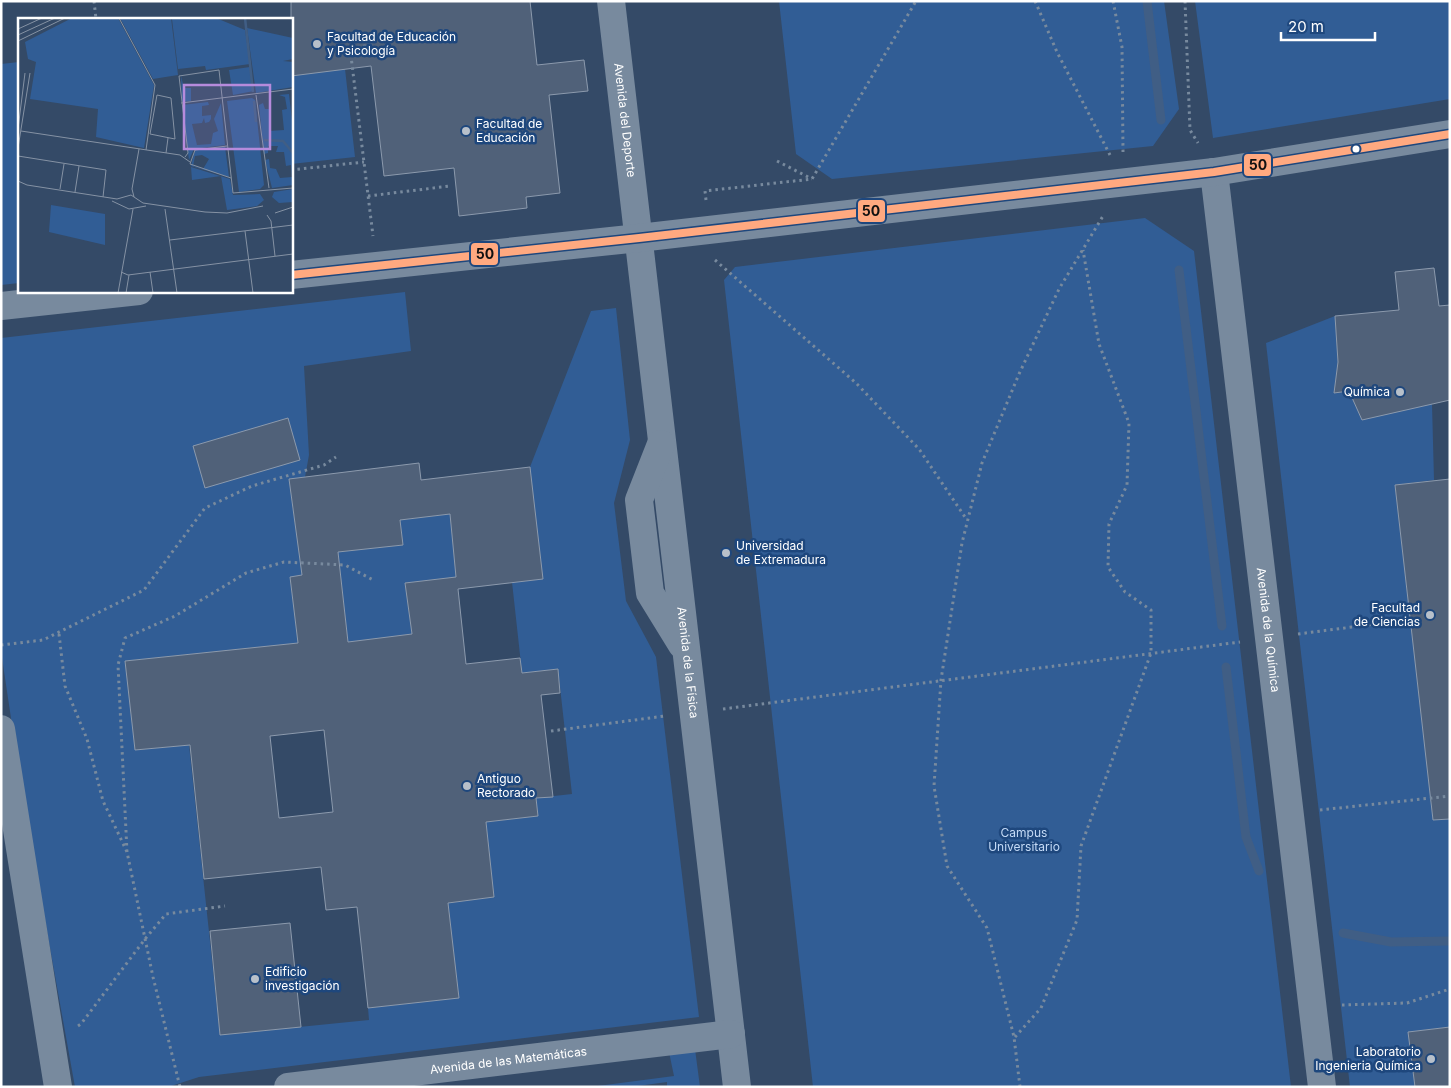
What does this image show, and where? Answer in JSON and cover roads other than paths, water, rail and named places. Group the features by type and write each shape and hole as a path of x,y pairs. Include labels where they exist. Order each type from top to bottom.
{"street":[{"name":"Avenida del Deporte","path":"611,1 638,238"},
{"path":"292,275 638,238 1214,172 1450,134"},
{"name":"Avenida de la Química","path":"1214,172 1322,1087"},
{"name":"Avenida de la Física","path":"638,238 737,1087"},
{"path":"1,306 130,292"},
{"path":"1,729 58,1087"},
{"name":"Avenida de las Matemáticas","path":"288,1087 731,1034"}],"waterway":[{"path":"1147,1 1161,120"},
{"path":"1179,270 1222,626"},
{"path":"1226,667 1246,837 1259,871"},
{"path":"1343,933 1391,942 1450,941"}],"place":[{"name":"Facultad de Educación y Psicología","path":"317,44"},
{"name":"Facultad de Educación","path":"466,131"},
{"name":"Química","path":"1400,392"},
{"name":"Universidad de Extremadura","path":"726,553"},
{"name":"Facultad de Ciencias","path":"1430,615"},
{"name":"Antiguo Rectorado","path":"467,786"},
{"name":"Edificio investigación","path":"255,979"},
{"name":"Laboratorio Ingenieria Química","path":"1431,1059"}],"park label":[{"name":"Campus Universitario","path":"1024,840"}]}
